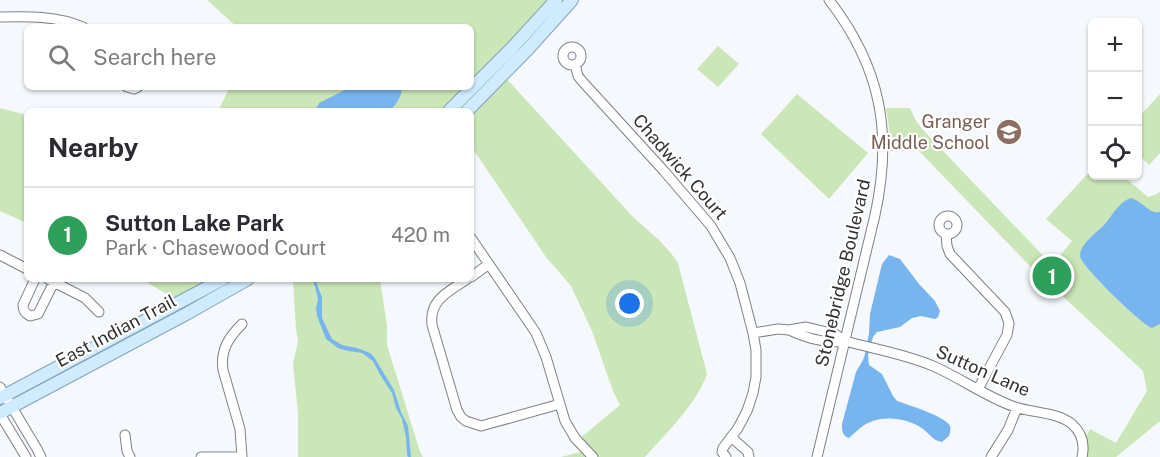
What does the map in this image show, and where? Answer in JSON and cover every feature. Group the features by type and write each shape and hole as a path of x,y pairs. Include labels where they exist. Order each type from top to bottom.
{"main road":[{"path":"474,86 556,0"},
{"path":"470,108 573,0"},
{"path":"452,108 470,90"},
{"name":"East Indian Trail","path":"0,413 4,397 217,282"},
{"name":"East Indian Trail","path":"4,397 188,313 243,282"}],"street":[{"name":"Stonebridge Boulevard","path":"817,457 879,196 883,166 881,111 874,82 853,35 828,0"},
{"path":"0,17 56,19 76,24"},
{"name":"Chadwick Court","path":"575,64 582,81 711,226 730,258 740,284 753,333 757,367 755,385 747,411 723,448 722,452 726,457"},
{"path":"946,234 950,254 1005,312 1009,323 1005,341 978,389"},
{"path":"474,242 536,333 566,421 575,438 593,457"},
{"path":"0,255 24,267"},
{"path":"474,274 489,264"},
{"path":"34,282 23,305 26,314 30,316 38,314 50,282"},
{"path":"55,282 85,297 99,312"},
{"path":"463,282 434,305 431,317 453,401 461,417 481,426 560,404"},
{"path":"201,457 242,457 240,429 222,362 228,339 242,324"},
{"name":"Sutton Lane","path":"753,333 778,329 789,330 833,343 845,341 874,348 932,366 1017,408 1069,422 1083,440 1082,457"},
{"path":"4,397 41,457"},
{"path":"992,457 1017,408"},
{"path":"0,413 26,457"},
{"path":"125,435 130,457"},
{"path":"731,437 748,452 749,457"}],"green space":[{"path":"207,0 549,0 474,81 474,24 234,24"},
{"path":"718,46 739,64 718,87 697,69"},
{"path":"506,78 678,263 707,374 696,397 645,457 561,457 580,452 573,444 620,405 592,331 571,286 546,257 474,150 474,110"},
{"path":"228,90 464,90 446,108 220,108"},
{"path":"797,94 868,153 829,199 761,134"},
{"path":"1160,94 1160,153 1149,165 1142,158 1142,114"},
{"path":"0,108 24,114 24,222 0,211"},
{"path":"886,108 910,108 922,129 1052,265 1072,241 1046,219 1088,173 1088,180 1128,180 1148,197 1160,191 1160,421 1116,457 1086,457 1088,452 1086,436 1090,429 1116,443 1147,391 1143,371 1026,262 919,151 890,151"},
{"path":"146,282 209,282 177,300"},
{"path":"225,282 234,282 19,397 96,352"},
{"path":"293,282 380,282 387,326 387,345 423,457 298,457 298,413 293,364 298,341"}],"water":[{"path":"345,90 402,90 392,108 316,108 319,103"},
{"path":"1131,198 1152,211 1160,212 1160,324 1152,328 1112,294 1090,271 1080,256 1086,242 1105,224 1120,205"},
{"path":"889,255 900,259 935,301 940,311 935,319 921,316 912,318 900,327 877,332 873,337 868,355 869,365 882,374 897,401 926,411 947,422 950,426 949,436 942,442 934,439 917,425 888,418 868,423 849,438 843,432 842,424 856,372 865,354 870,314 882,264"},
{"path":"314,282 316,282 322,297 322,318 332,339 342,345 370,353 394,390 408,426 411,457 407,454 402,419 392,393 373,361 362,353 338,348 326,339 317,316 318,299"}],"place":[{"name":"Granger Middle School","path":"1009,132"},
{"name":"Sutton Lake Park","path":"1052,276"}]}
